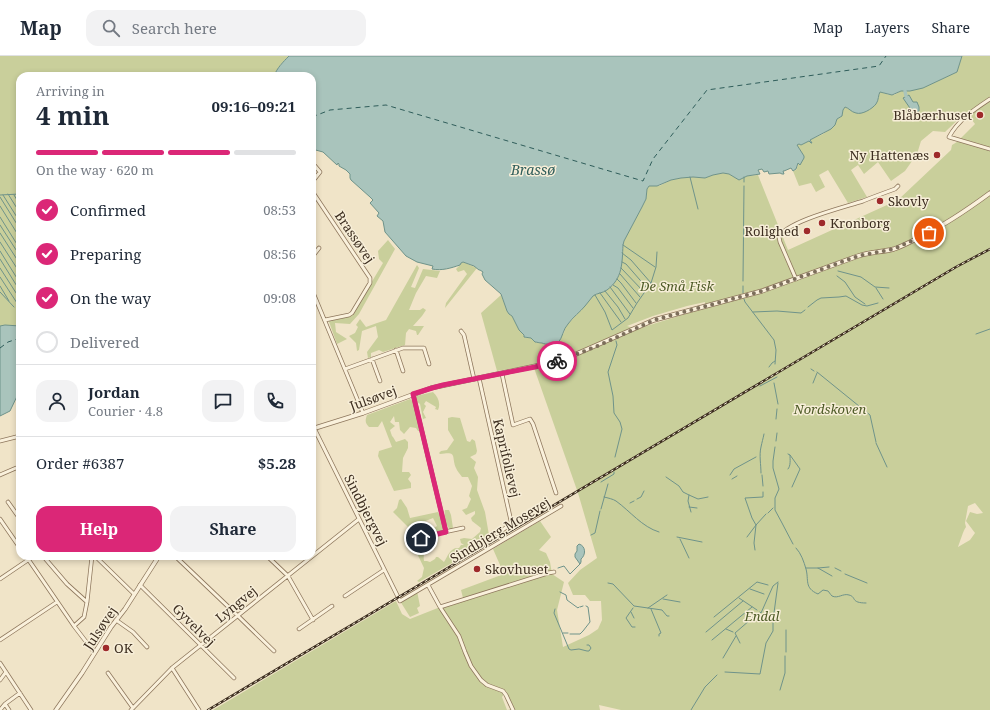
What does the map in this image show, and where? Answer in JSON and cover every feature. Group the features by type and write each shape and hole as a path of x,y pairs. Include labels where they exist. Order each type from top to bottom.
{"street":[{"path":"990,99 975,108 960,122 949,137 990,149"},
{"path":"316,167 320,172 316,177"},
{"path":"796,279 780,242 780,234 788,227 800,221 863,201 895,189 898,186"},
{"name":"Julsøvej","path":"316,426 363,413 432,388 550,363 574,355 642,324 660,318 762,291 868,253 891,250 900,247 944,225 990,193"},
{"name":"Brassøvej","path":"316,197 370,278 370,282 352,313 349,315 324,320"},
{"path":"316,252 319,248"},
{"path":"316,300 363,413"},
{"path":"461,331 464,335 474,379"},
{"path":"345,369 403,348 424,348 430,364"},
{"path":"396,350 403,372"},
{"path":"372,359 380,381"},
{"path":"502,374 513,425 530,419 556,492"},
{"name":"Kaprifolievej","path":"479,378 511,521 511,524 497,534"},
{"path":"413,394 446,532"},
{"name":"Sindbjergvej","path":"316,433 400,601"},
{"path":"0,441 16,437"},
{"path":"0,475 16,468"},
{"path":"8,502 16,513"},
{"name":"Sindbjerg Mosevej","path":"400,601 561,506"},
{"path":"0,519 16,542"},
{"name":"Lyngvej","path":"316,552 359,519"},
{"path":"421,538 463,528"},
{"path":"0,579 28,560 94,652"},
{"path":"47,560 67,584 87,602"},
{"path":"74,626 84,617 91,560"},
{"path":"98,560 134,594"},
{"name":"Julsøvej","path":"56,710 156,560"},
{"path":"179,560 274,651"},
{"path":"271,560 288,576 313,620"},
{"name":"Lyngvej","path":"132,709 172,668 306,560"},
{"path":"345,596 384,570"},
{"path":"440,607 554,572"},
{"name":"Gyvelvej","path":"140,585 234,678"},
{"path":"428,585 459,636 471,666 477,676 485,683 503,691 513,710"},
{"path":"0,640 57,602"},
{"path":"299,630 332,606"},
{"path":"116,620 133,632 146,647"},
{"path":"0,664 32,710"},
{"path":"172,668 199,710"},
{"path":"0,680 6,672"},
{"path":"108,673 132,709"},
{"path":"0,710 5,704 20,693"},
{"path":"5,704 9,710"}],"green space":[{"path":"0,56 289,56 280,65 280,72 16,72 16,326 0,326"},
{"name":"Nordskoven","path":"962,56 990,56 990,710 621,710 599,705 600,710 515,710 506,691 502,697 507,710 213,710 396,601 402,614 410,619 463,598 461,590 504,574 493,549 540,521 551,537 539,550 546,553 550,562 552,574 564,582 557,610 563,647 589,635 598,629 602,620 601,601 590,601 585,595 573,595 568,583 580,570 597,558 578,493 533,365 497,371 481,313 501,295 507,311 512,316 519,330 526,338 531,338 535,342 549,344 564,333 568,324 592,296 605,291 613,285 624,241 646,199 647,189 649,186 659,186 671,180 693,177 705,178 723,173 729,174 739,180 747,176 758,175 788,250 898,200 951,150 952,145 975,124 966,112 945,132 933,131 921,141 917,154 905,171 891,181 878,162 864,174 858,165 851,170 867,197 848,203 828,170 819,175 825,187 816,192 811,183 799,186 793,171 796,170 799,162 804,156 797,145 801,145 809,141 811,143 810,140 823,134 835,125 837,119 842,116 845,107 856,113 864,112 876,104 880,92 894,95 901,91 923,88 957,72","holes":["705,302 705,308 637,329 627,326 653,316","975,503 983,513 977,514 970,512 966,521 975,533 970,540 958,547 966,527 965,523 968,506"]},
{"path":"388,240 395,249 359,314 350,324 335,323 336,332 347,339 337,344 328,319 352,315 383,263 379,259 378,251"},
{"path":"463,262 477,268 445,308 446,303 467,274 464,270 458,272 456,269"},
{"path":"417,265 419,268 411,287 415,288 423,269 440,271 437,278 426,276 416,293 409,310 420,310 423,308 426,310 413,326 424,326 418,335 416,331 409,329 406,333 405,345 383,352 379,350 371,353 371,357 368,358 367,352 378,337 376,326 362,331 359,350 357,351 356,343 349,336 355,333 358,327 356,325 360,319 366,327 386,320"},
{"path":"433,392 438,400 438,410 426,401 424,404 426,406 423,412 426,418 423,419 420,404 416,401 416,396"},
{"path":"410,399 413,401 421,431 410,427 404,434 400,430 399,422 395,422 394,416 390,422 395,426 390,430 396,442 405,439 408,442 408,448 403,458 402,472 409,472 411,475 408,479 411,483 411,488 394,491 378,456 379,451 392,447 382,421 378,427 369,427 366,423 366,419 367,415"},
{"path":"448,418 460,418 467,441 470,442 472,439 475,441 477,451 476,454 470,457 476,462 474,468 478,477 477,490 485,512 490,541 419,582 417,581 422,577 424,568 415,549 409,528 393,512 397,508 399,500 401,499 407,508 410,518 438,512 442,519 444,530 439,532 431,533 431,530 437,526 433,518 418,524 421,529 418,547 424,546 424,561 430,562 438,557 444,562 451,550 464,545 461,543 460,539 472,539 480,532 481,528 472,521 471,518 475,514 475,511 466,515 462,510 467,508 471,499 469,496 472,486 468,477 462,477 456,469 452,454 439,453 447,450 454,440 448,430"},
{"path":"445,510 449,510 451,515 453,528 451,530 445,521"},
{"path":"417,591 420,606 417,608 419,613 410,617 400,601"}],"water":[{"name":"Brassø","path":"289,56 962,56 957,72 923,88 910,91 901,91 892,95 880,92 876,104 869,110 861,113 854,112 845,107 842,116 837,119 835,125 831,129 810,140 812,143 809,141 801,145 797,145 804,158 800,165 798,163 796,169 793,171 791,168 783,171 784,174 769,174 768,171 764,172 762,169 758,170 760,174 747,176 739,180 729,174 723,173 705,178 681,178 671,180 657,186 649,186 647,189 646,199 624,241 621,270 616,280 607,290 593,296 566,326 558,343 548,344 535,342 531,338 524,337 512,316 507,311 501,294 485,280 482,274 483,272 474,266 463,262 460,265 450,268 439,270 432,269 433,266 417,262 406,256 385,232 383,221 377,216 379,213 370,203 373,200 351,180 350,174 346,170 339,166 338,163 337,165 323,152 316,150 316,72 276,72"},
{"path":"909,95 913,102 917,102 919,107 919,111 914,114 903,98"},
{"path":"0,326 16,326 16,398 10,411 0,416"},
{"path":"579,544 584,549 584,555 580,564 575,557 577,546"}],"waterway":[{"path":"905,91 906,96"},
{"path":"690,177 698,209"},
{"path":"744,177 744,182"},
{"path":"743,281 744,186"},
{"path":"8,194 16,207"},
{"path":"0,195 16,194"},
{"path":"3,195 16,216"},
{"path":"0,197 16,223"},
{"path":"0,206 16,232"},
{"path":"0,217 16,243"},
{"path":"0,225 16,250"},
{"path":"0,233 16,258"},
{"path":"0,242 16,267"},
{"path":"623,245 655,267"},
{"path":"0,251 16,277"},
{"path":"595,295 605,312 612,330 628,318 651,283 656,267 657,252"},
{"path":"622,253 631,260 651,283"},
{"path":"0,259 16,285"},
{"path":"622,262 626,264 647,288"},
{"path":"0,268 16,293"},
{"path":"621,268 644,292"},
{"path":"838,271 861,277 875,287 889,288"},
{"path":"620,274 640,297"},
{"path":"837,276 845,282 855,297 865,304"},
{"path":"0,277 16,301"},
{"path":"617,279 636,303"},
{"path":"613,285 618,288 633,308"},
{"path":"0,286 9,301"},
{"path":"743,286 743,293"},
{"path":"610,287 630,314"},
{"path":"876,288 883,299"},
{"path":"605,291 618,307 625,319"},
{"path":"0,292 14,307"},
{"path":"600,293 621,322"},
{"path":"808,307 821,298 846,296 862,305 867,306 878,303"},
{"path":"744,299 774,340 776,350 775,364"},
{"path":"753,312 777,311 801,313 805,310"},
{"path":"976,334 990,329"},
{"path":"615,457 622,429 620,422 614,413 613,396 608,372 617,345 616,341"},
{"path":"769,367 775,361"},
{"path":"817,372 870,415 876,442"},
{"path":"813,383 817,373"},
{"path":"760,386 777,377"},
{"path":"774,383 778,404"},
{"path":"776,419 777,409"},
{"path":"776,441 777,433"},
{"path":"761,473 760,453 764,434"},
{"path":"876,443 887,467"},
{"path":"775,447 773,468 779,489 775,498 775,510 793,544"},
{"path":"788,454 790,455 790,466 788,469"},
{"path":"790,455 800,469 792,487"},
{"path":"730,475 734,469 756,457"},
{"path":"601,482 614,474 614,472"},
{"path":"762,475 763,486"},
{"path":"732,479 737,476"},
{"path":"666,477 679,486 683,492 689,495 698,499 708,497"},
{"path":"601,509 608,484"},
{"path":"637,499 641,497 644,491"},
{"path":"755,550 754,543 756,525 745,498 763,497 763,492"},
{"path":"689,495 688,501 691,512"},
{"path":"604,497 616,501 642,523 659,532"},
{"path":"630,503 634,501"},
{"path":"689,507 697,508"},
{"path":"768,513 773,508"},
{"path":"591,535 595,533 600,511"},
{"path":"747,537 766,514"},
{"path":"677,537 702,542"},
{"path":"680,539 689,558"},
{"path":"796,548 804,563 809,586 814,592 818,594 823,590 828,591 834,597 849,595 858,602 866,603"},
{"path":"558,568 564,566 570,574 580,564"},
{"path":"818,568 829,567"},
{"path":"806,568 818,568 832,576"},
{"path":"835,568 841,571"},
{"path":"845,574 867,583"},
{"path":"714,617 757,582 768,585"},
{"path":"760,612 761,613 773,586 778,582"},
{"path":"608,583 613,584 634,606 662,610 667,616 669,616"},
{"path":"774,613 778,583"},
{"path":"750,589 764,594"},
{"path":"560,592 566,595 567,600 578,608 579,607"},
{"path":"648,608 667,595"},
{"path":"739,598 757,610"},
{"path":"663,599 680,602"},
{"path":"706,632 743,601"},
{"path":"570,634 580,634 590,622 588,607 586,606"},
{"path":"712,640 752,607"},
{"path":"633,608 626,618 632,627 635,627"},
{"path":"555,609 554,613 569,649 589,651 591,648 587,645"},
{"path":"651,609 661,633 659,636"},
{"path":"631,612 634,618"},
{"path":"740,643 735,633 757,614"},
{"path":"725,672 760,674 766,643 773,631 773,623"},
{"path":"726,629 733,632"},
{"path":"786,630 786,652"},
{"path":"563,633 568,633"},
{"path":"723,658 736,636"},
{"path":"780,690 785,673 785,656"},
{"path":"691,710 705,687 717,675"}],"ferry route":[{"path":"316,115 330,110 386,105 643,181 653,159 707,90 879,66 886,56"},
{"path":"0,348 8,342 16,339"}],"railway":[{"path":"208,710 956,267 990,249"}],"way so far":[{"path":"557,361 595,347 642,324 666,316 778,286 858,256 900,247 929,233"}],"place":[{"name":"Blåbærhuset","path":"980,115"},
{"name":"Ny Hattenæs","path":"937,155"},
{"name":"Skovly","path":"880,201"},
{"name":"Kronborg","path":"822,223"},
{"name":"Rolighed","path":"807,231"},
{"name":"Skovhuset","path":"477,569"},
{"name":"OK","path":"106,648"}],"route":[{"path":"421,538 446,532 413,394 443,385 535,367 557,361"}],"park label":[{"name":"De Små Fisk","path":"677,286"},
{"name":"Endal","path":"762,616"}]}
